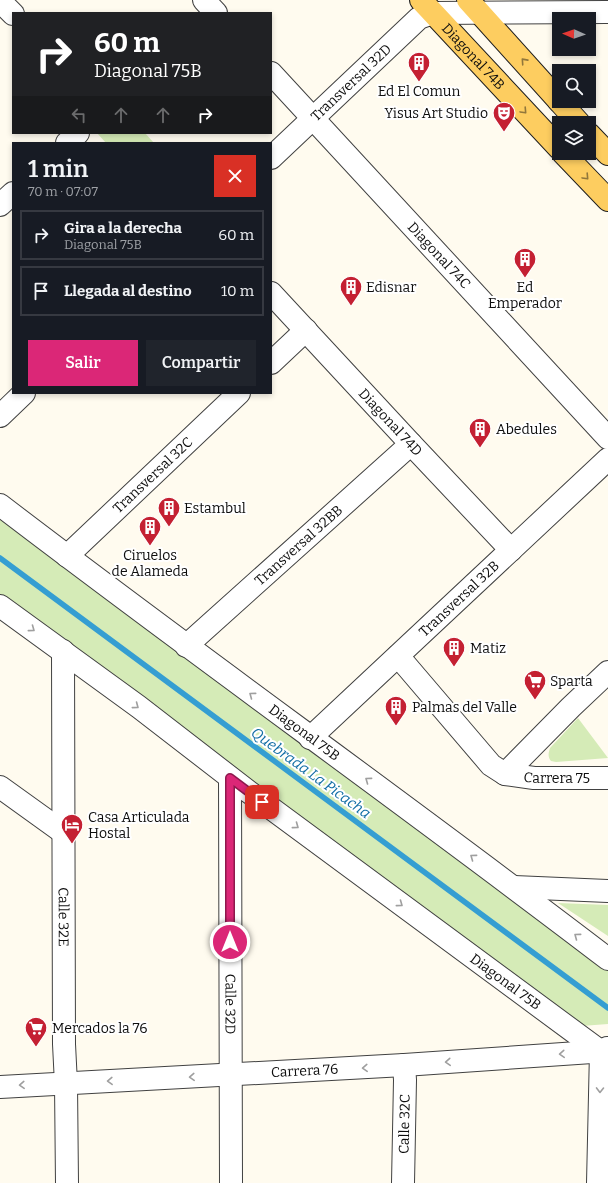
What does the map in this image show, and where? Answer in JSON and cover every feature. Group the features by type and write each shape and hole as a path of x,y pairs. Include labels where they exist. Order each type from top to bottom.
{"main road":[{"name":"Diagonal 74B","path":"427,6 552,140"},
{"path":"474,6 552,93"},
{"path":"565,108 573,116"},
{"path":"596,141 608,154"},
{"path":"570,160 608,200"}],"street":[{"path":"0,2 12,13"},
{"path":"427,6 474,6 608,12"},
{"name":"Transversal 32D","path":"272,157 419,18 427,6"},
{"name":"Diagonal 74C","path":"272,74 608,438"},
{"path":"68,142 77,134"},
{"path":"0,205 12,194"},
{"name":"Diagonal 74D","path":"272,294 511,550"},
{"path":"272,362 306,330"},
{"path":"0,416 23,394"},
{"name":"Transversal 32C","path":"67,556 238,394"},
{"name":"Transversal 32BB","path":"186,646 411,444"},
{"name":"Transversal 32B","path":"310,738 608,459"},
{"name":"Diagonal 75B","path":"0,505 186,646 514,887 608,959"},
{"name":"Diagonal 75B","path":"0,606 139,707 230,778 605,1056"},
{"name":"Calle 32E","path":"63,652 64,1044 67,1183"},
{"path":"398,656 491,764 506,774 571,707 608,672"},
{"name":"Carrera 75","path":"506,774 534,778 608,778"},
{"name":"Calle 32D","path":"230,778 231,1183"},
{"path":"0,787 64,833"},
{"path":"514,887 608,891"},
{"path":"598,1183 605,1056"},
{"name":"Carrera 76","path":"0,1087 404,1065 605,1056"},
{"name":"Calle 32C","path":"403,1183 404,1065"}],"green space":[{"path":"98,134 146,134 153,142 105,142"},
{"path":"0,505 608,959 608,1024 568,1027 0,605"},
{"path":"578,718 608,758 556,762 551,761 549,758 550,748"},
{"path":"558,903 608,905 608,936"}],"waterway":[{"name":"Quebrada La Picacha","path":"0,558 608,1008"}],"place":[{"name":"Ed El Comun","path":"419,82"},
{"name":"Yisus Art Studio","path":"504,132"},
{"name":"Ed Emperador","path":"525,278"},
{"name":"Edisnar","path":"351,306"},
{"name":"Abedules","path":"480,448"},
{"name":"Estambul","path":"169,528"},
{"name":"Ciruelos de Alameda","path":"150,546"},
{"name":"Matiz","path":"454,668"},
{"name":"Sparta","path":"535,700"},
{"name":"Palmas del Valle","path":"396,726"},
{"name":"Casa Articulada Hostal","path":"72,844"},
{"name":"Mercados la 76","path":"36,1048"}],"route":[{"path":"230,942 230,778 262,802"}]}
